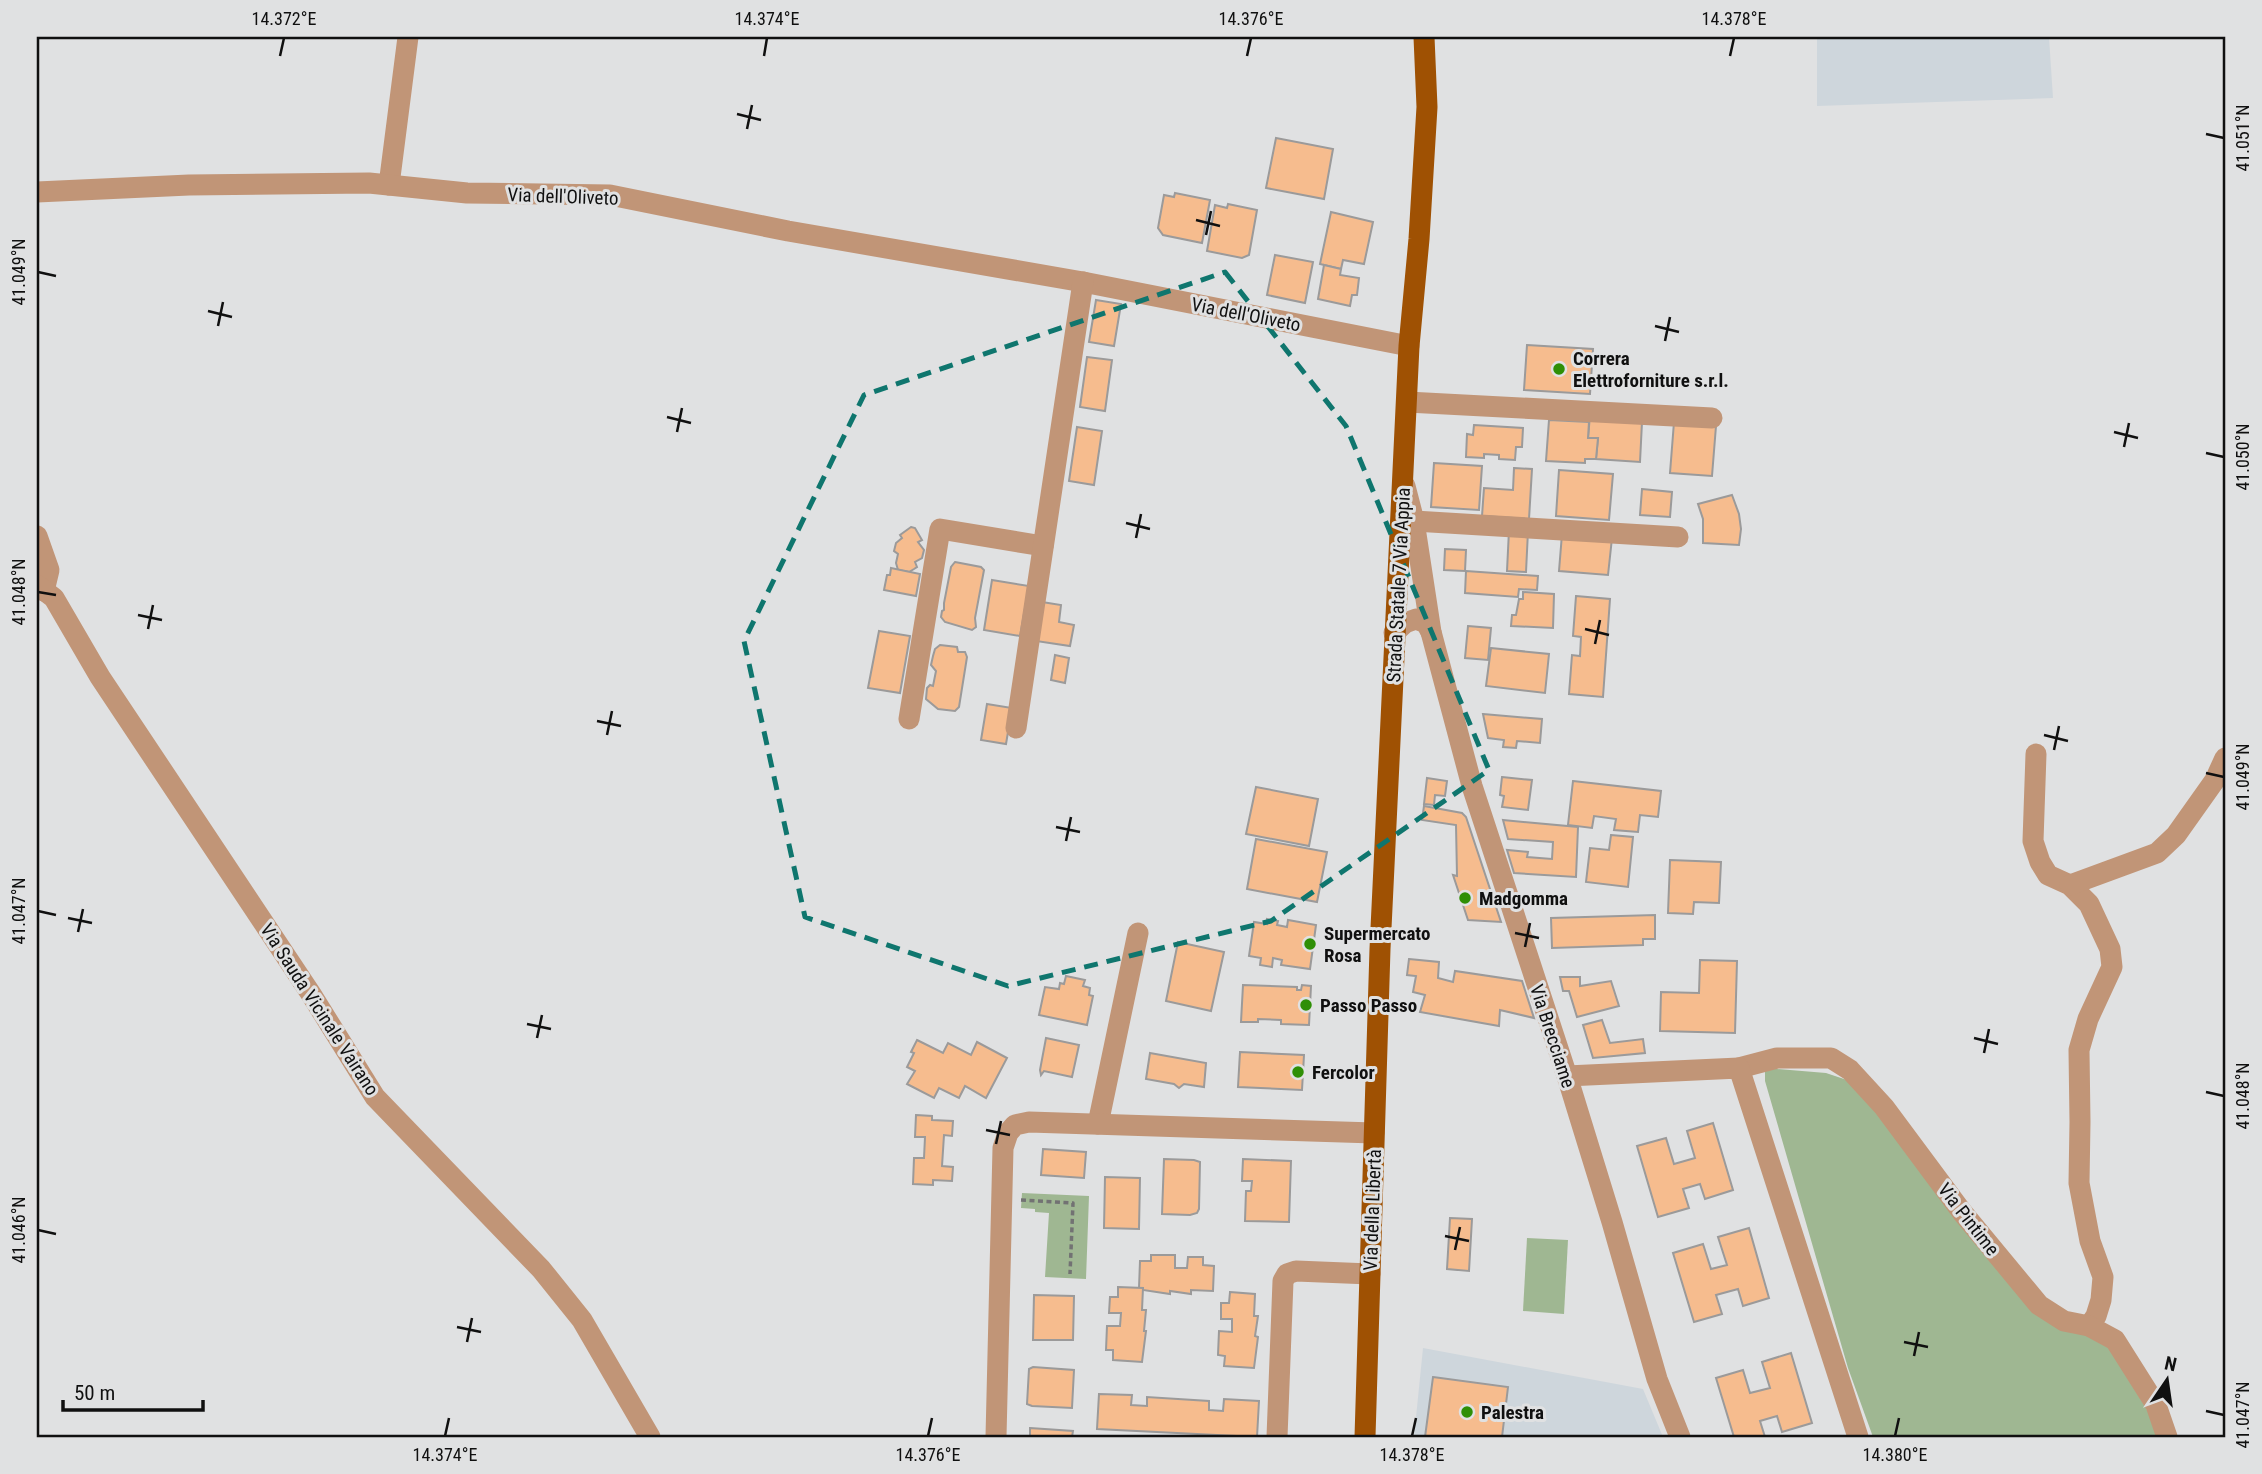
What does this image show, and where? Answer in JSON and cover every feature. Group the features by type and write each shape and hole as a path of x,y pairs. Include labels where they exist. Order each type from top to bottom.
{"main road":[{"name":"Strada Statale 7 Via Appia","path":"1374,1133 1394,633 1409,346 1427,107 1424,37"},
{"name":"Via della Libertà","path":"1365,1437 1374,1133"}],"street":[{"path":"389,185 408,37"},
{"name":"Via dell'Oliveto","path":"37,192 189,185 369,183 467,193 610,195 788,231 1083,282 1409,346"},
{"path":"1016,728 1083,282"},
{"path":"1407,402 1712,418"},
{"name":"Via Brecciame","path":"1404,481 1414,522 1431,632 1472,786 1567,1076 1657,1379 1680,1437"},
{"path":"1414,522 1678,537"},
{"path":"909,719 940,529 1043,546"},
{"name":"Via Sauda Vicinale Vairano","path":"37,536 49,570 40,588 54,598 100,677 311,994 376,1097 541,1269 582,1320 650,1437"},
{"path":"1394,633 1405,623 1416,619 1426,623 1431,632"},
{"path":"2036,754 2033,841 2040,862 2048,875 2070,885 2089,904 2110,949 2112,967 2088,1019 2078,1050 2078,1183 2090,1241 2104,1278 2101,1300 2096,1316 2089,1326"},
{"path":"2070,885 2157,853 2176,835 2215,780 2225,758"},
{"path":"1098,1124 1138,933"},
{"name":"Via Pintime","path":"1567,1076 1739,1068 1777,1058 1830,1058 1850,1070 1884,1107 1962,1212 2039,1305 2064,1321 2089,1326 2115,1340 2156,1405 2167,1437"},
{"path":"1739,1068 1858,1437"},
{"name":"Via della Libertà","path":"996,1437 1003,1148 1008,1133 1015,1125 1029,1122 1374,1133"},
{"path":"1277,1437 1283,1281 1287,1274 1296,1271 1370,1274"}],"path":[{"path":"1002,1199 1073,1203 1070,1274"}],"highlighted area":[{"path":"1225,272 1346,426 1489,770 1271,921 1008,986 805,917 744,641 864,395"}],"shaded area":[{"path":"1817,37 2049,37 2053,98 1817,106"},
{"path":"1423,1348 1643,1389 1663,1437 1414,1437"}],"green space":[{"path":"1765,1068 1826,1073 1856,1083 2037,1311 2107,1343 2158,1428 2159,1437 1873,1437 1848,1368 1765,1081"},
{"path":"1022,1193 1089,1196 1086,1279 1045,1277 1049,1213 1021,1208"},
{"path":"1527,1238 1568,1240 1564,1314 1523,1311"}],"building":[{"path":"1276,138 1333,149 1324,199 1266,188"},
{"path":"1175,193 1210,200 1202,243 1163,235 1158,228 1164,195 1174,197"},
{"path":"1228,204 1257,210 1249,255 1242,258 1207,251 1215,205 1227,208"},
{"path":"1331,212 1373,222 1364,264 1343,260 1341,269 1320,264"},
{"path":"1275,255 1313,262 1305,303 1267,295"},
{"path":"1324,265 1341,269 1340,275 1359,278 1357,295 1352,295 1350,306 1318,299"},
{"path":"1096,300 1121,304 1114,346 1089,342"},
{"name":"Correra Elettroforniture s.r.l.","path":"1527,345 1593,349 1590,394 1524,390"},
{"path":"1087,357 1112,360 1105,411 1080,407"},
{"path":"1590,415 1642,422 1640,462 1596,459 1598,438 1588,438"},
{"path":"1549,420 1589,422 1588,438 1598,438 1596,459 1585,459 1585,463 1546,461"},
{"path":"1674,422 1716,426 1712,476 1670,473"},
{"path":"1474,425 1523,428 1522,447 1516,447 1515,460 1484,454 1484,458 1466,457 1467,434 1473,435"},
{"path":"1077,427 1102,431 1094,485 1069,481"},
{"path":"1434,463 1482,466 1479,510 1431,507"},
{"path":"1514,468 1532,469 1529,519 1482,516 1484,488 1513,490"},
{"path":"1559,470 1613,474 1609,520 1556,516"},
{"path":"1642,489 1672,492 1670,517 1640,515"},
{"path":"1732,495 1739,514 1739,545 1703,543 1703,519 1698,504"},
{"path":"911,527 915,528 922,540 918,542 924,550 922,558 915,562 917,567 909,572 898,570 898,554 894,551 896,543 902,538 900,535"},
{"path":"1509,530 1528,531 1526,572 1507,571"},
{"path":"1562,534 1612,538 1608,575 1559,571"},
{"path":"1445,549 1466,550 1465,571 1444,570"},
{"path":"955,562 984,570 975,618 976,627 972,630 945,622 941,617 951,567"},
{"path":"891,568 920,574 916,596 884,590"},
{"path":"1466,571 1538,576 1537,590 1519,589 1518,597 1465,593"},
{"path":"992,580 1029,586 1020,636 984,630"},
{"path":"1523,592 1554,594 1553,628 1511,626 1512,615 1516,615"},
{"path":"1576,596 1610,599 1603,697 1569,694 1572,655 1580,656 1581,637 1573,636"},
{"path":"1042,602 1061,605 1059,622 1074,625 1070,646 1036,641"},
{"path":"1468,626 1491,628 1488,660 1465,658"},
{"path":"879,631 910,636 900,693 868,688"},
{"path":"940,645 957,647 958,652 965,652 967,657 959,707 955,711 938,709 926,699 927,688 933,686 936,671 931,665 933,656"},
{"path":"1491,648 1549,654 1545,693 1486,686"},
{"path":"1055,655 1069,658 1065,683 1051,680"},
{"path":"987,704 1012,708 1006,744 981,740"},
{"path":"1483,714 1542,719 1540,743 1517,741 1516,748 1503,747 1504,740 1488,738"},
{"path":"1502,777 1532,780 1528,810 1502,807"},
{"path":"1427,778 1447,781 1445,796 1435,795 1434,805 1424,804"},
{"path":"1573,781 1661,791 1658,817 1640,815 1638,832 1614,830 1616,819 1594,816 1592,828 1568,825"},
{"path":"1256,787 1318,799 1309,846 1246,834"},
{"path":"1424,806 1462,813 1466,817 1501,922 1468,920 1453,875 1457,876 1456,825 1422,820"},
{"path":"1503,820 1578,827 1576,877 1514,873 1507,850 1528,852 1527,857 1552,859 1553,842 1508,839"},
{"path":"1611,835 1633,837 1628,887 1586,882 1590,848 1609,850"},
{"path":"1256,839 1327,852 1317,902 1247,889"},
{"path":"1670,860 1721,862 1719,903 1694,902 1693,914 1668,913"},
{"path":"1655,915 1655,939 1643,939 1643,945 1552,948 1551,918"},
{"path":"1267,919 1278,921 1277,925 1287,927 1288,920 1316,925 1310,969 1281,965 1282,960 1273,958 1272,967 1260,965 1261,958 1249,956 1254,922 1267,924"},
{"path":"1178,942 1224,952 1211,1011 1166,1001"},
{"path":"1409,959 1439,962 1438,978 1453,982 1455,971 1522,981 1534,1018 1500,1010 1499,1026 1420,1012 1425,995 1413,992 1416,976 1407,975"},
{"path":"1700,960 1737,961 1735,1033 1660,1031 1661,992 1699,993"},
{"path":"1066,976 1085,980 1083,986 1090,988 1089,995 1093,996 1087,1025 1039,1015 1045,987 1059,989"},
{"path":"1560,977 1580,977 1580,986 1611,981 1619,1006 1577,1017 1569,991 1563,991"},
{"path":"1243,985 1297,987 1297,990 1301,990 1302,985 1311,986 1309,1025 1281,1024 1281,1020 1258,1019 1258,1022 1241,1022"},
{"path":"1602,1020 1610,1043 1643,1039 1645,1053 1593,1058 1583,1025"},
{"path":"1046,1038 1079,1045 1072,1077 1044,1071 1041,1075"},
{"path":"917,1040 943,1053 948,1043 971,1055 977,1042 1007,1058 986,1098 965,1086 959,1098 939,1088 934,1098 907,1084 915,1071 907,1067"},
{"path":"1240,1052 1304,1055 1302,1090 1238,1087"},
{"path":"1150,1053 1206,1063 1204,1087 1184,1084 1179,1088 1174,1084 1146,1079"},
{"path":"916,1115 932,1116 932,1120 953,1121 952,1136 944,1135 942,1166 953,1167 952,1181 933,1180 933,1185 913,1184 914,1158 924,1158 925,1137 915,1137"},
{"path":"1713,1123 1733,1190 1705,1199 1700,1184 1683,1189 1689,1208 1658,1217 1637,1146 1666,1138 1674,1164 1695,1158 1687,1131"},
{"path":"1043,1149 1086,1152 1084,1178 1041,1175"},
{"path":"1164,1159 1200,1162 1197,1213 1162,1214"},
{"path":"1243,1159 1291,1161 1289,1222 1245,1221 1246,1191 1251,1191 1252,1181 1242,1181"},
{"path":"1105,1177 1140,1178 1139,1229 1104,1228"},
{"path":"1450,1218 1472,1219 1469,1271 1447,1269"},
{"path":"1749,1228 1769,1298 1743,1306 1738,1289 1716,1295 1722,1314 1694,1322 1673,1253 1703,1244 1711,1269 1727,1265 1718,1237"},
{"path":"1151,1255 1175,1255 1175,1268 1187,1268 1188,1257 1203,1257 1203,1265 1214,1266 1213,1291 1191,1290 1191,1294 1170,1291 1170,1294 1139,1288 1140,1261 1151,1261"},
{"path":"1118,1287 1143,1288 1142,1310 1146,1310 1146,1331 1142,1362 1113,1360 1113,1350 1106,1350 1107,1326 1120,1326 1121,1313 1109,1313 1110,1297 1118,1297"},
{"path":"1230,1292 1255,1294 1254,1316 1258,1316 1255,1336 1258,1337 1254,1368 1224,1366 1225,1356 1218,1355 1219,1331 1232,1332 1232,1319 1221,1319 1221,1303 1229,1303"},
{"path":"1034,1295 1074,1296 1073,1340 1033,1340"},
{"path":"1791,1353 1812,1423 1782,1432 1777,1416 1760,1421 1765,1437 1734,1437 1716,1378 1743,1370 1750,1393 1770,1388 1762,1362"},
{"path":"1029,1369 1074,1370 1072,1408 1027,1404"},
{"name":"Palestra","path":"1433,1377 1508,1387 1502,1437 1425,1437"},
{"path":"1099,1394 1132,1395 1131,1405 1147,1406 1147,1397 1209,1401 1209,1410 1223,1411 1224,1399 1259,1401 1257,1437 1097,1429"},
{"path":"1030,1428 1073,1431 1072,1437 1030,1437"}],"place":[{"name":"Correra Elettroforniture s.r.l.","path":"1559,369"},
{"name":"Madgomma","path":"1465,898"},
{"name":"Supermercato Rosa","path":"1310,944"},
{"name":"Passo Passo","path":"1306,1005"},
{"name":"Fercolor","path":"1298,1072"},
{"name":"Palestra","path":"1467,1412"}]}
